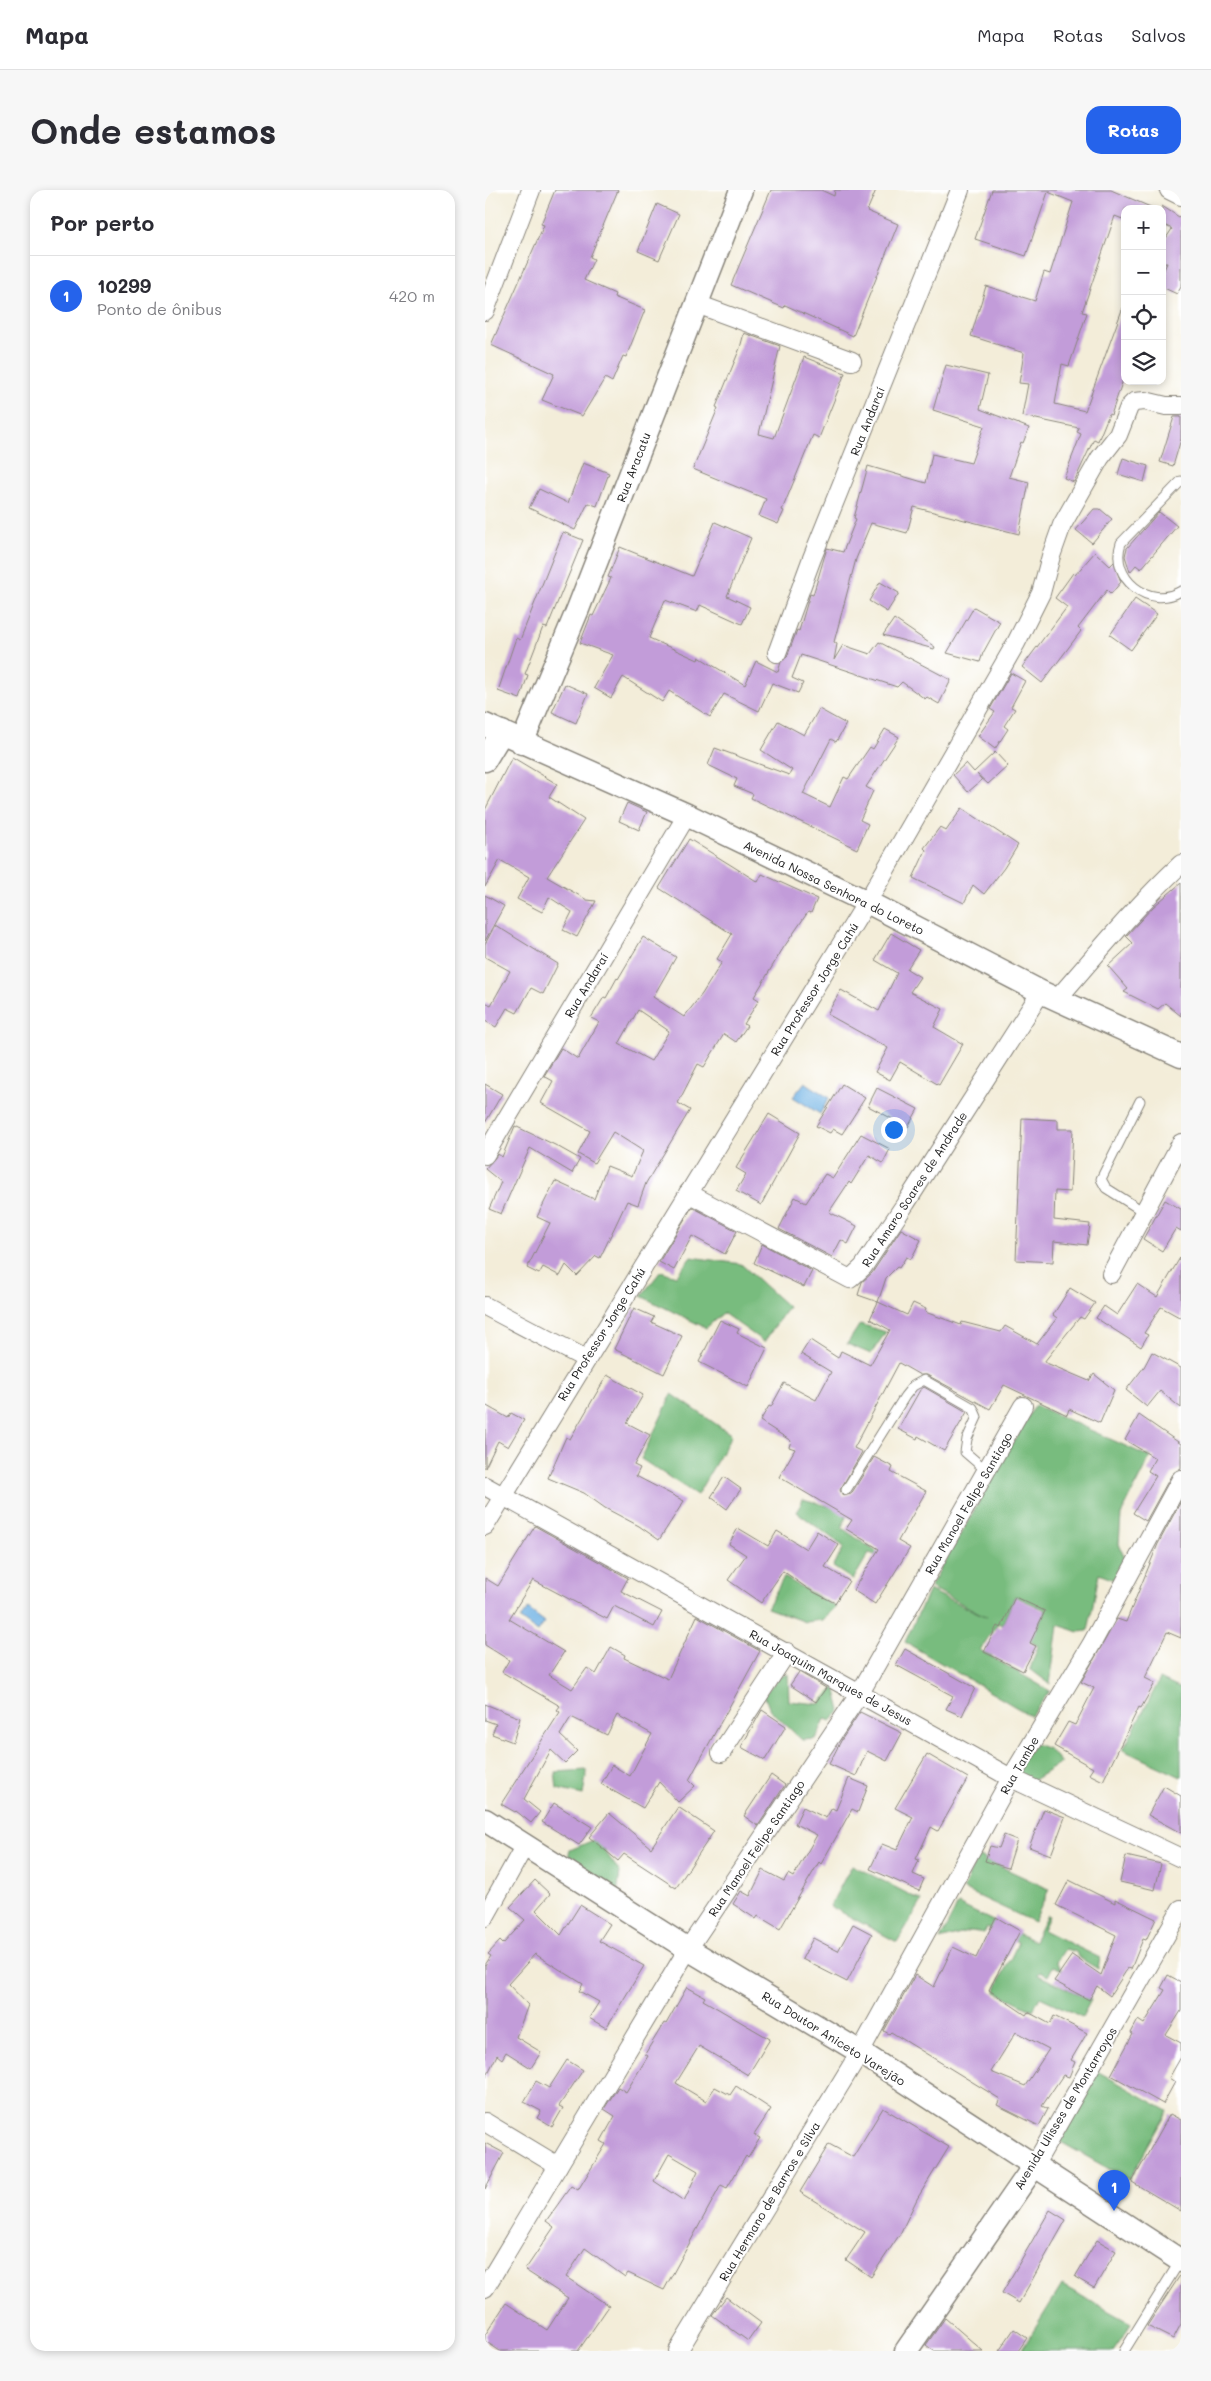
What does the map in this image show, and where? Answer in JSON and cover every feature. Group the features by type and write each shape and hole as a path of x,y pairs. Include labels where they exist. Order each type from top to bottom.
{"street":[{"path":"485,311 531,190"},
{"name":"Rua Aracatu","path":"523,743 741,190"},
{"name":"Rua Andaraí","path":"777,654 812,558 960,190"},
{"path":"1169,190 1181,196"},
{"path":"697,304 852,361"},
{"name":"Rua Professor Jorge Cahú","path":"485,1526 867,902 1016,643 1041,593 1062,525 1100,458 1118,435 1129,407 1135,402 1145,401 1166,406 1181,406"},
{"path":"485,760 493,728"},
{"name":"Avenida Nossa Senhora do Loreto","path":"493,728 687,815 867,902 1049,995 1181,1056"},
{"name":"Rua Andaraí","path":"485,1155 687,815"},
{"name":"Rua Amaro Soares de Andrade","path":"688,1193 849,1279 863,1267 1049,995 1112,934 1149,893 1181,864"},
{"path":"1111,1274 1181,1143"},
{"path":"485,1306 586,1359"},
{"name":"Rua Manoel Felipe Santiago","path":"485,2288 688,1949 860,1693 1023,1406"},
{"name":"Rua Tambe","path":"860,2052 1011,1778 1091,1645 1181,1478"},
{"name":"Rua Joaquim Marques de Jesus","path":"485,1486 503,1494 1011,1778 1181,1858"},
{"path":"721,1753 787,1652"},
{"name":"Rua Doutor Aniceto Varejão","path":"485,1820 688,1949 860,2052 1181,2260"},
{"path":"485,1917 525,1845"},
{"name":"Avenida Ulisses de Montarroyos","path":"906,2351 1034,2166 1181,1909"},
{"name":"Rua Hermano de Barros e Silva","path":"678,2351 860,2052"},
{"path":"485,2122 558,2166"}],"lane":[{"path":"1181,481 1121,543 1117,555 1120,569 1137,590 1152,597 1169,598 1181,591"},
{"path":"1140,1101 1101,1179 1105,1188 1144,1212"},
{"path":"847,1490 905,1396 913,1386 924,1380 973,1408 977,1417 967,1439 965,1452 987,1471"},
{"path":"1124,2351 1181,2260"}],"green space":[{"path":"691,1257 741,1264 788,1307 764,1342 723,1313 706,1328 641,1296 661,1271 676,1276"},
{"path":"860,1324 886,1332 871,1354 847,1344"},
{"path":"672,1394 732,1435 697,1495 641,1459"},
{"path":"1035,1405 1150,1457 1121,1515 1119,1544 1128,1565 1114,1580 1099,1574 1088,1631 1079,1632 1058,1625 1050,1684 1030,1669 1038,1646 1030,1641 1046,1610 1015,1596 1002,1625 998,1623 980,1650 1050,1691 1031,1716 905,1642 929,1590 987,1617 930,1587"},
{"path":"803,1499 842,1510 846,1517 842,1528 887,1559 869,1553 853,1580 833,1567 844,1547 797,1512"},
{"path":"784,1577 836,1607 822,1620 805,1622 767,1608"},
{"path":"788,1674 789,1701 819,1704 835,1687 841,1711 831,1721 825,1719 816,1739 802,1740 770,1710 764,1695 779,1677"},
{"path":"1160,1679 1181,1689 1181,1777 1123,1750"},
{"path":"1035,1744 1049,1749 1061,1763 1032,1781 1013,1769"},
{"path":"587,1770 583,1795 557,1789 555,1772"},
{"path":"596,1839 620,1872 617,1895 567,1862 570,1850"},
{"path":"978,1856 1049,1889 1034,1922 963,1889"},
{"path":"852,1865 922,1901 897,1942 830,1906"},
{"path":"958,1904 1034,1941 1047,1915 1049,1916 1043,1930 1100,1958 1098,1969 1078,1957 1076,1952 1065,1949 1056,1962 1062,1970 1053,1966 1048,1976 1040,1972 1038,1975 1091,2000 1082,2017 1040,1997 1033,2010 996,1992 1018,1942 987,1928 984,1933 971,1931 940,1940"},
{"path":"1097,2071 1168,2111 1129,2180 1057,2140"},
{"path":"1062,2285 1132,2324 1113,2351 1021,2351"}],"water":[{"path":"805,1082 829,1098 820,1114 793,1097"},
{"path":"528,1609 545,1622 538,1632 520,1619"}],"building":[{"path":"555,190 618,190 590,257 594,259 584,280 615,294 614,297 645,310 626,357 623,356 612,382 605,378 582,416 542,400 554,374 491,345 544,225 541,224"},
{"path":"771,190 821,190 834,196 835,190 876,190 867,211 898,224 853,336 785,305 784,308 731,285"},
{"path":"992,190 1111,190 1146,205 1121,205 1121,218 1115,216 1082,312 1087,313 1069,366 1062,364 1055,404 1085,411 1121,312 1121,385 1111,415 1109,414 1098,441 1094,439 1074,482 1064,478 1081,434 1077,432 1079,428 1022,416 1028,384 1019,383 1024,353 971,336 986,286 1035,301 1044,272 1050,274 1073,202 1048,192 1026,256 975,239"},
{"path":"657,204 679,214 659,260 638,251"},
{"path":"1166,209 1179,217 1181,215 1181,287 1177,294 1166,289 1166,238 1172,229 1166,226"},
{"path":"744,333 780,346 759,434 774,438 804,357 845,373 819,438 813,435 778,524 759,516 766,499 693,469 718,408 716,407 740,348"},
{"path":"946,365 988,375 980,409 1029,428 1023,443 1021,442 1009,477 1029,482 1019,534 914,507 907,533 871,523 856,559 834,642 837,644 834,660 843,645 870,654 879,642 951,680 939,704 927,697 925,699 902,682 897,687 801,655 792,678 803,683 798,693 772,683 759,711 724,694 710,717 669,691 662,702 623,677 611,698 594,688 613,655 580,643 591,615 593,616 611,578 608,577 620,547 692,576 715,522 751,538 727,596 750,607 742,624 700,605 697,612 665,600 649,638 698,660 699,657 745,685 756,661 778,672 781,662 787,657 797,630 799,631 810,594 813,595 827,548 843,552 856,519 854,518 868,466 926,483 932,454 971,463 984,426 933,410"},
{"path":"1174,417 1181,417 1181,439 1173,466 1160,462"},
{"path":"1123,458 1148,466 1144,482 1118,474"},
{"path":"583,463 609,473 597,506 588,503 575,530 529,508 539,489 568,503"},
{"path":"1094,509 1100,509 1112,519 1092,543 1076,530"},
{"path":"1159,512 1177,526 1141,569 1136,565 1130,572 1125,556 1127,548"},
{"path":"563,532 583,540 547,628 543,627 525,674 528,675 520,699 498,691 516,638 520,640"},
{"path":"1095,552 1110,566 1114,562 1121,582 1111,594 1107,590 1078,628 1081,631 1042,683 1022,667 1067,607 1055,598 1073,573 1075,575"},
{"path":"880,582 899,593 887,612 869,601"},
{"path":"1135,599 1157,614 1131,650 1110,635"},
{"path":"974,607 1000,622 980,662 947,653"},
{"path":"894,619 935,647 934,649 883,635"},
{"path":"1011,673 1025,681 1011,707 1015,709 1004,726 1008,729 995,749 978,736 995,712 990,709"},
{"path":"565,684 588,694 576,723 552,712"},
{"path":"819,709 846,724 836,742 831,739 803,794 830,807 844,777 848,779 870,747 873,749 885,729 899,737 866,787 873,791 860,820 868,824 857,849 751,798 753,794 734,786 737,779 708,765 715,748 789,775 792,770 761,750 778,721 804,735"},
{"path":"995,752 1008,766 988,784 977,774 982,780 968,792 953,775 966,763 974,772"},
{"path":"512,757 557,784 549,797 584,820 547,877 587,900 596,901 577,937 563,930 572,912 549,897 542,912 517,899 529,877 500,860 485,887 485,810"},
{"path":"627,803 647,812 639,830 619,821"},
{"path":"962,808 1018,845 1004,868 984,894 973,885 964,903 913,878 926,850 924,848 940,827 946,831"},
{"path":"689,839 758,882 762,874 817,899 811,913 808,912 782,950 754,997 759,1000 744,1024 747,1026 736,1042 724,1034 704,1067 698,1064 678,1103 690,1110 646,1183 638,1205 627,1201 600,1258 596,1256 577,1276 566,1265 560,1276 543,1267 539,1274 527,1268 550,1223 537,1217 555,1181 594,1199 607,1166 632,1176 643,1151 613,1132 594,1163 578,1154 590,1131 541,1103 553,1081 544,1076 561,1048 578,1059 599,1022 591,1018 604,997 606,998 643,937 676,957 653,997 684,1017 702,994 722,962 717,959 732,934 659,888","holes":["638,1010 669,1031 651,1061 619,1044"]},
{"path":"1181,883 1181,1016 1165,1003 1158,1009 1124,992 1128,989 1108,966 1133,943 1126,936 1153,907"},
{"path":"485,895 504,906 485,941"},
{"path":"495,925 558,964 543,994 531,988 517,1013 507,1008 496,1027 485,1021 485,1002 491,1005 510,971 485,957 485,944"},
{"path":"891,933 919,950 907,969 920,977 910,992 943,1009 934,1027 963,1044 939,1085 900,1062 890,1080 875,1072 888,1048 827,1014 841,990 879,1011 897,973 875,960"},
{"path":"485,1084 502,1094 485,1123"},
{"path":"842,1084 865,1098 842,1134 833,1129 830,1133 816,1126"},
{"path":"877,1088 918,1109 908,1127 868,1106"},
{"path":"769,1114 800,1133 761,1205 736,1191 746,1174 736,1168"},
{"path":"1022,1118 1058,1120 1058,1129 1073,1129 1070,1192 1055,1191 1054,1220 1090,1224 1087,1245 1054,1241 1053,1262 1016,1260"},
{"path":"515,1126 580,1159 572,1173 530,1148 501,1214 489,1209 501,1182 485,1169 498,1154 502,1157"},
{"path":"861,1134 890,1149 883,1163 869,1155 851,1184 849,1182 829,1212 857,1226 848,1244 841,1240 832,1257 779,1229 795,1197 806,1203 825,1174 833,1178"},
{"path":"1165,1200 1181,1209 1181,1231 1176,1228 1162,1251 1143,1239"},
{"path":"692,1207 737,1231 725,1254 692,1236 674,1270 659,1262"},
{"path":"901,1229 921,1240 911,1259 906,1257 899,1268 897,1267 886,1278 878,1302 858,1295 862,1282 872,1273"},
{"path":"762,1244 812,1271 804,1287 754,1263"},
{"path":"1181,1256 1181,1318 1161,1307 1144,1333 1148,1335 1141,1347 1096,1318 1104,1306 1117,1315 1137,1284 1157,1297"},
{"path":"1070,1288 1095,1303 1084,1319 1080,1317 1044,1362 1089,1381 1094,1374 1114,1390 1100,1423 1069,1409 1067,1415 1004,1385 990,1409 927,1375 920,1375 899,1363 854,1448 862,1452 840,1490 843,1496 851,1494 874,1457 893,1467 891,1472 926,1491 898,1541 910,1548 875,1604 853,1590 879,1549 846,1529 852,1520 779,1477 795,1449 789,1447 791,1441 760,1421 769,1406 771,1407 784,1383 816,1400 831,1372 801,1354 810,1340 838,1358 841,1351 870,1365 890,1330 870,1319 878,1302 907,1315 913,1303 926,1309 925,1312 961,1325 962,1322 1001,1332 1005,1326 1037,1344 1057,1318 1053,1315"},
{"path":"634,1308 654,1317 651,1322 682,1336 664,1374 614,1349"},
{"path":"720,1320 739,1329 737,1333 767,1348 748,1387 699,1362"},
{"path":"1152,1352 1181,1368 1181,1408 1160,1391 1147,1407 1126,1390 1144,1367"},
{"path":"607,1375 643,1395 627,1423 650,1435 634,1465 640,1468 636,1476 684,1501 659,1540 639,1526 605,1508 584,1493 548,1478 566,1437 570,1439"},
{"path":"924,1387 967,1412 944,1451 918,1436 917,1439 898,1429 920,1390"},
{"path":"485,1405 508,1418 511,1413 524,1420 508,1447 498,1441 485,1468"},
{"path":"1139,1415 1181,1444 1181,1468 1172,1474 1146,1521 1133,1513 1156,1476 1148,1471 1155,1458 1125,1440"},
{"path":"724,1477 741,1489 727,1509 711,1497"},
{"path":"1181,1501 1181,1638 1167,1632 1145,1678 1155,1683 1141,1708 1139,1707 1103,1781 1089,1774 1093,1768 1054,1746 1068,1722 1075,1725 1094,1688 1081,1682 1117,1619 1126,1622 1158,1544"},
{"path":"535,1526 628,1578 621,1591 662,1612 654,1627 614,1606 607,1619 533,1580 509,1619 564,1652 549,1675 572,1689 587,1668 596,1674 611,1647 625,1655 624,1658 668,1679 697,1616 760,1651 689,1780 695,1786 678,1802 659,1782 643,1808 601,1784 612,1765 630,1776 652,1734 617,1715 607,1735 571,1717 560,1735 577,1751 565,1763 551,1750 524,1799 540,1812 531,1823 516,1811 501,1804 560,1712 557,1710 560,1706 502,1672 509,1660 485,1645 485,1578 498,1586"},
{"path":"738,1528 768,1546 777,1531 806,1549 817,1531 839,1545 825,1567 849,1581 835,1603 808,1589 783,1571 761,1603 728,1580 746,1555 729,1544"},
{"path":"1015,1597 1045,1611 1030,1643 1036,1646 1023,1671 984,1652 997,1626 1001,1628"},
{"path":"905,1649 975,1688 962,1716 946,1709 953,1696 896,1665"},
{"path":"799,1672 826,1688 816,1702 790,1685"},
{"path":"485,1704 520,1718 513,1742 492,1734 496,1724 485,1720"},
{"path":"762,1710 786,1726 765,1760 741,1747"},
{"path":"860,1712 902,1733 887,1761 867,1751 856,1776 829,1764 842,1739"},
{"path":"927,1754 968,1778 938,1831 931,1827 916,1859 919,1860 913,1874 924,1879 919,1891 870,1869 882,1844 897,1850 913,1817 895,1808"},
{"path":"771,1775 785,1785 758,1826 744,1816"},
{"path":"849,1778 868,1786 858,1812 852,1809 821,1864 819,1862 780,1929 758,1916 756,1919 733,1904 741,1891 750,1896 763,1870 784,1881 788,1874 793,1877 817,1835 795,1824 803,1807 826,1818 832,1808 836,1810"},
{"path":"1164,1786 1181,1796 1181,1833 1148,1815"},
{"path":"554,1803 592,1827 579,1845 542,1822"},
{"path":"678,1807 714,1831 676,1888 624,1854 618,1861 589,1837 609,1813 651,1848"},
{"path":"1044,1809 1065,1817 1051,1855 1029,1847"},
{"path":"1004,1835 1017,1840 1008,1868 985,1861 990,1846 999,1848"},
{"path":"1126,1856 1161,1864 1155,1890 1120,1882"},
{"path":"535,1880 550,1894 536,1910 561,1935 580,1905 610,1924 599,1941 644,1966 606,2028 589,2018 599,2002 579,1991 583,1984 535,1954 508,1984 528,2005 516,2037 541,2052 531,2068 506,2052 502,2059 497,2055 485,2079 485,1965 491,1956 488,1954 500,1941 503,1944 525,1920 510,1907"},
{"path":"1069,1880 1115,1903 1115,1899 1156,1919 1146,1940 1143,1939 1131,1969 1128,1968 1110,1996 1097,1986 1089,2000 1054,1981 1072,1955 1101,1975 1116,1935 1056,1905"},
{"path":"996,1917 1020,1931 989,1990 1026,2015 1028,2012 1050,2024 1054,2016 1087,2033 1071,2060 1075,2062 1069,2077 1063,2075 1042,2106 1048,2109 1039,2126 997,2105 1000,2099 891,2032 889,2034 884,2031 915,1975 934,1987 953,1947 976,1958","holes":["1016,2032 1049,2049 1025,2086 991,2072"]},
{"path":"853,1924 872,1934 847,1982 802,1959 813,1938 838,1951"},
{"path":"1168,1975 1181,1982 1181,2011 1166,2035 1181,2043 1181,2057 1169,2078 1175,2082 1163,2104 1111,2075 1133,2034 1131,2033 1138,2020 1144,2024 1165,1990 1161,1988"},
{"path":"687,1987 705,1997 703,2000 770,2039 748,2075 699,2046 676,2083 706,2101 715,2087 730,2095 736,2086 771,2109 754,2135 760,2138 748,2158 746,2156 727,2188 721,2185 664,2290 628,2273 625,2277 585,2248 566,2277 609,2306 578,2351 500,2351 485,2341 485,2335 506,2303 547,2330 568,2298 525,2270 554,2227 546,2221 571,2186 578,2190 606,2144 601,2141 615,2116 604,2109 618,2087 626,2092 648,2056 645,2054 664,2023 666,2024","holes":["669,2154 698,2171 684,2201 654,2181"]},
{"path":"567,2060 583,2070 559,2106 563,2108 552,2127 537,2118 541,2111 524,2102 536,2081 549,2088"},
{"path":"883,2108 949,2147 917,2199 900,2234 871,2277 846,2260 865,2232 800,2192 829,2144 853,2157"},
{"path":"1170,2114 1181,2120 1181,2211 1132,2182"},
{"path":"485,2143 504,2153 485,2189"},
{"path":"1050,2210 1066,2220 1019,2303 1002,2293"},
{"path":"1097,2240 1116,2251 1094,2288 1075,2277"},
{"path":"1181,2274 1181,2324 1173,2339 1147,2326"},
{"path":"726,2297 761,2323 748,2341 712,2315"},
{"path":"945,2318 983,2351 934,2351 926,2345"},
{"path":"1014,2329 1027,2338 1018,2351 999,2351"}],"place":[{"name":"10299","path":"1114,2211"}]}
